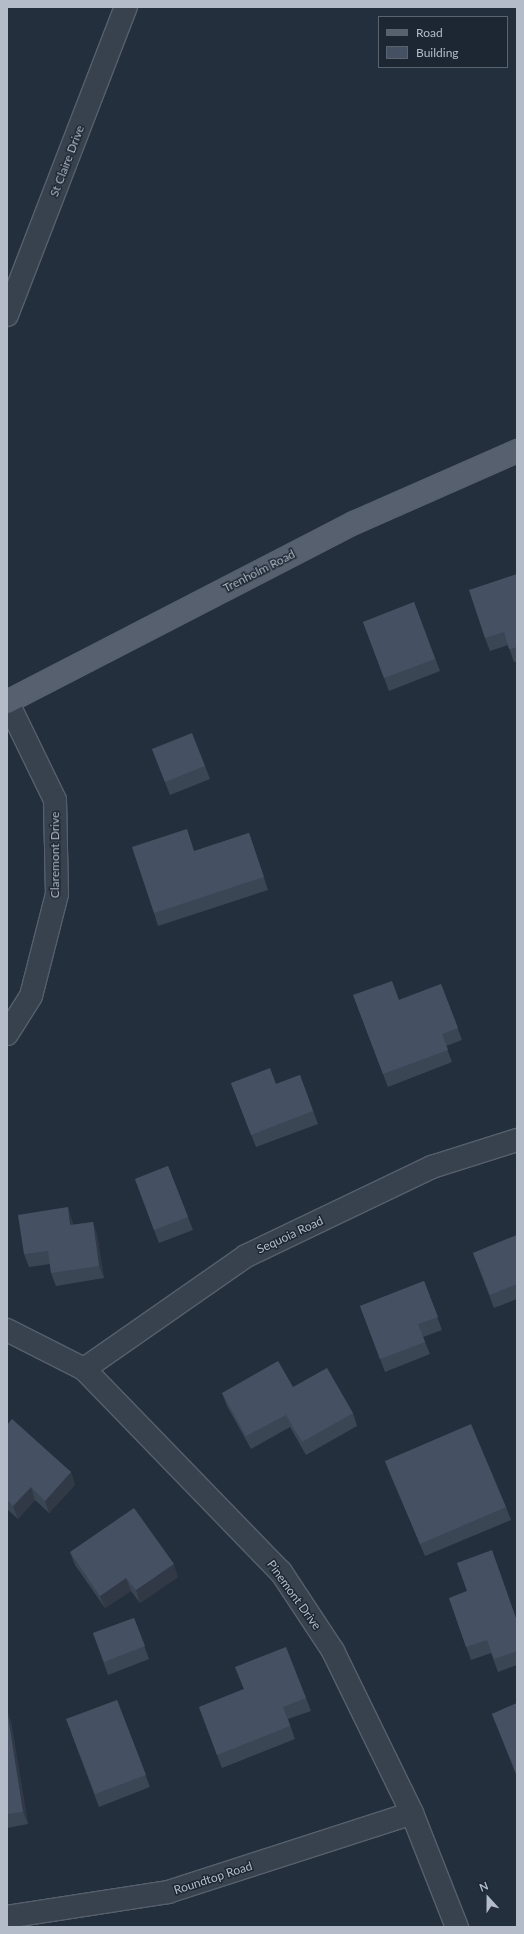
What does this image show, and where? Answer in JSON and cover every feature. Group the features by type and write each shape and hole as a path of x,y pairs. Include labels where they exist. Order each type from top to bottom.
{"main road":[{"name":"Trenholm Road","path":"7,701 354,523 517,451"}],"street":[{"name":"St Claire Drive","path":"7,314 126,7"},
{"name":"Claremont Drive","path":"7,701 55,800 57,894 31,996 7,1034"},
{"name":"Sequoia Road","path":"84,1370 246,1256 432,1167 517,1140"},
{"name":"Pinemont Drive","path":"7,1330 84,1370 280,1572 333,1651 412,1813 457,1927"},
{"name":"Roundtop Road","path":"7,1917 168,1892 412,1813"}],"building":[{"path":"517,574 517,647 509,649 504,632 485,638 469,590"},
{"path":"414,602 435,659 384,678 363,622"},
{"path":"192,733 205,766 165,782 152,749"},
{"path":"187,829 194,851 249,833 264,877 154,913 132,847"},
{"path":"392,981 399,1000 441,984 458,1028 442,1034 448,1050 383,1074 353,995"},
{"path":"270,1068 276,1084 300,1075 313,1111 251,1135 231,1083"},
{"path":"168,1166 188,1217 154,1230 135,1179"},
{"path":"68,1207 70,1225 93,1222 99,1266 51,1273 48,1251 24,1254 18,1215"},
{"path":"517,1235 517,1284 490,1295 473,1253"},
{"path":"424,1281 438,1317 418,1324 425,1342 380,1359 360,1306"},
{"path":"278,1361 293,1387 327,1368 353,1413 302,1442 286,1415 246,1436 222,1393"},
{"path":"12,1419 71,1472 45,1501 31,1487 13,1506 7,1500 7,1425"},
{"path":"471,1424 506,1507 420,1544 385,1461"},
{"path":"134,1508 174,1564 136,1590 126,1578 100,1596 70,1552"},
{"path":"492,1550 517,1621 517,1651 494,1659 487,1640 466,1647 449,1598 467,1591 457,1563"},
{"path":"134,1618 145,1646 104,1662 93,1633"},
{"path":"286,1647 306,1698 283,1707 290,1726 217,1755 199,1707 244,1689 235,1667"},
{"path":"117,1700 146,1775 95,1794 66,1719"},
{"path":"517,1703 517,1773 516,1773 492,1714"},
{"path":"7,1711 23,1812 7,1814"}]}
